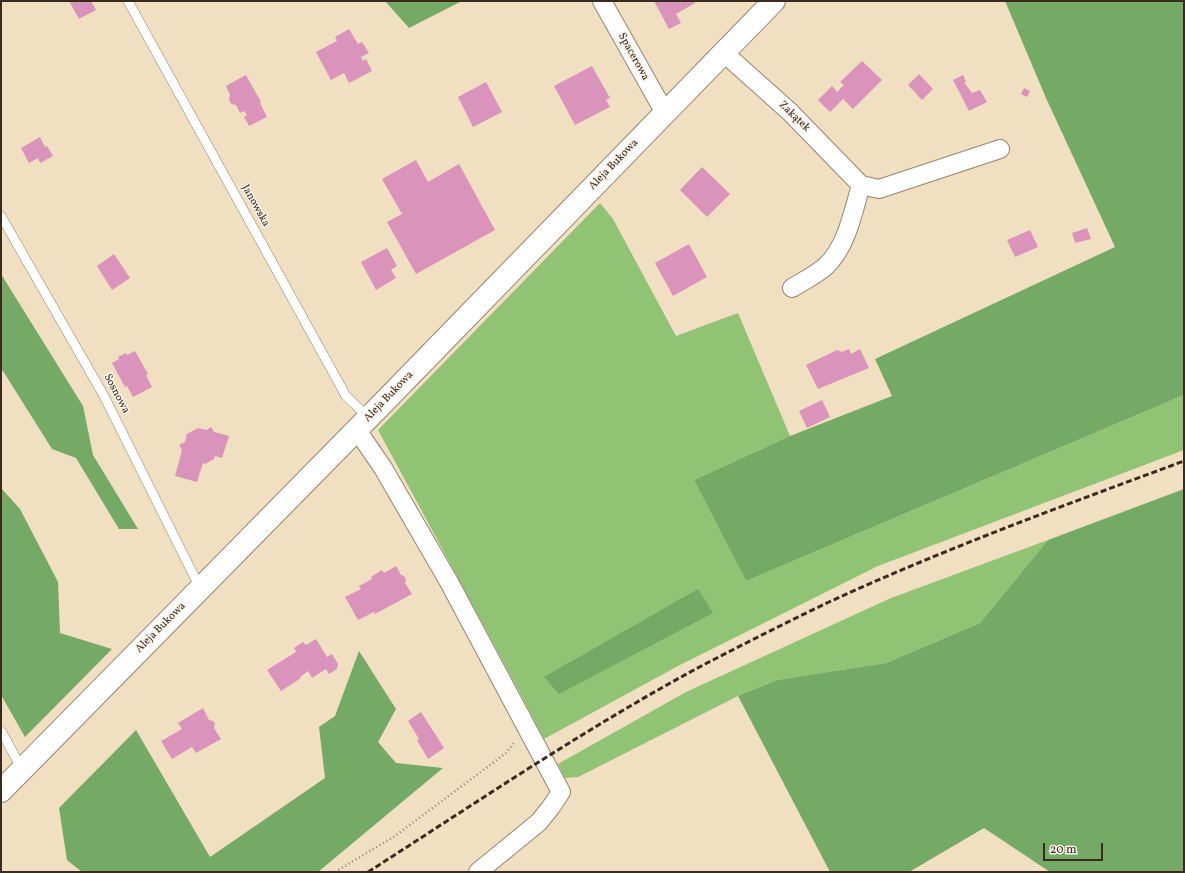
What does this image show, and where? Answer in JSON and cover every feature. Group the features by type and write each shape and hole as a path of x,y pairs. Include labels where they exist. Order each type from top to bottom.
{"street":[{"name":"Spacerowa","path":"602,1 665,113"},
{"name":"Aleja Bukowa","path":"1,791 363,424 774,1"},
{"name":"Zakątek","path":"723,52 790,112 861,185"},
{"path":"792,288 826,266 840,248 861,185 879,189 1000,149"},
{"path":"363,424 383,468 429,548 561,792 539,822 478,872"}],"lane":[{"name":"Janowska","path":"128,1 346,396 363,424"},
{"name":"Sosnowa","path":"1,216 104,396 200,588"},
{"path":"1,732 22,769"}],"path":[{"path":"334,872 395,836 479,774 506,753 527,728"}],"green space":[{"path":"385,1 462,1 409,28"},
{"path":"1005,1 1184,1 1184,395 746,581 694,480 790,436 892,396 875,359 1115,247 1046,98"},
{"path":"600,203 613,219 676,336 738,313 790,436 694,480 746,581 1184,395 1184,450 878,566 678,666 544,739 378,430"},
{"path":"1,274 83,406 93,455 138,529 119,529 76,458 52,449 3,371 1,372"},
{"path":"1,488 20,509 58,582 60,633 112,649 25,737 1,695"},
{"path":"1184,489 1184,872 1050,872 984,828 909,872 830,872 738,696 777,680 886,663 980,623 1048,540"},
{"path":"1048,540 980,623 886,663 777,680 738,696 578,777 565,778 558,764 686,692 891,598"},
{"path":"698,589 713,613 559,694 544,677"},
{"path":"359,651 396,709 378,742 396,763 443,768 318,872 82,872 67,860 59,808 136,730 210,857 325,778 319,727 335,716"}],"building":[{"path":"69,1 91,1 96,10 79,19"},
{"path":"654,1 694,1 695,3 676,14 681,23 669,29"},
{"path":"349,29 358,44 362,42 369,53 361,57 363,61 366,59 372,71 349,83 344,73 331,80 316,52 337,41 335,37"},
{"path":"862,61 882,80 853,109 843,99 830,112 818,100 832,86 837,92 844,85 840,82"},
{"path":"592,66 610,98 606,100 610,107 575,125 554,86"},
{"path":"919,74 933,89 922,100 908,85"},
{"path":"246,75 261,102 260,103 267,117 249,126 244,117 247,115 244,111 240,113 236,105 231,104 229,99 230,95 226,86"},
{"path":"963,75 966,82 964,82 972,93 980,90 987,102 969,111 953,80"},
{"path":"486,82 502,112 473,127 458,97"},
{"path":"1024,88 1030,91 1027,97 1021,94"},
{"path":"40,137 45,147 47,146 53,156 40,163 38,158 29,163 21,148"},
{"path":"416,160 428,182 459,164 495,230 416,274 387,222 402,214 382,179"},
{"path":"702,167 730,194 707,217 680,190"},
{"path":"1087,228 1091,239 1075,243 1072,233"},
{"path":"1030,230 1038,247 1015,257 1007,240"},
{"path":"689,244 707,277 673,296 655,263"},
{"path":"387,248 397,266 391,270 396,278 376,290 361,262"},
{"path":"114,254 130,278 112,290 97,266"},
{"path":"849,349 851,354 860,349 869,368 818,389 806,365 837,350 842,352"},
{"path":"135,351 148,374 146,375 152,387 133,397 127,386 125,387 112,363 119,359 118,357"},
{"path":"822,400 830,417 807,428 799,411"},
{"path":"211,427 214,432 229,436 222,458 215,456 214,459 205,464 203,463 197,482 175,476 182,450 179,445 185,442 187,434 198,428 206,430"},
{"path":"396,566 401,575 404,576 406,580 405,583 412,594 375,614 374,612 358,620 345,597 361,589 359,586 372,579 371,577 382,570 384,573"},
{"path":"316,639 327,657 332,654 338,664 337,669 329,674 326,669 312,678 308,671 300,677 301,678 281,691 267,670 296,652 294,648 303,642 306,645"},
{"path":"203,708 209,720 213,721 215,724 214,728 221,739 196,753 192,747 172,759 161,741 182,729 178,723"},
{"path":"421,712 444,748 428,759 417,740 419,739 408,721"}],"railway":[{"path":"368,872 577,738 705,664 829,602 916,564 1005,528 1184,461"}]}
